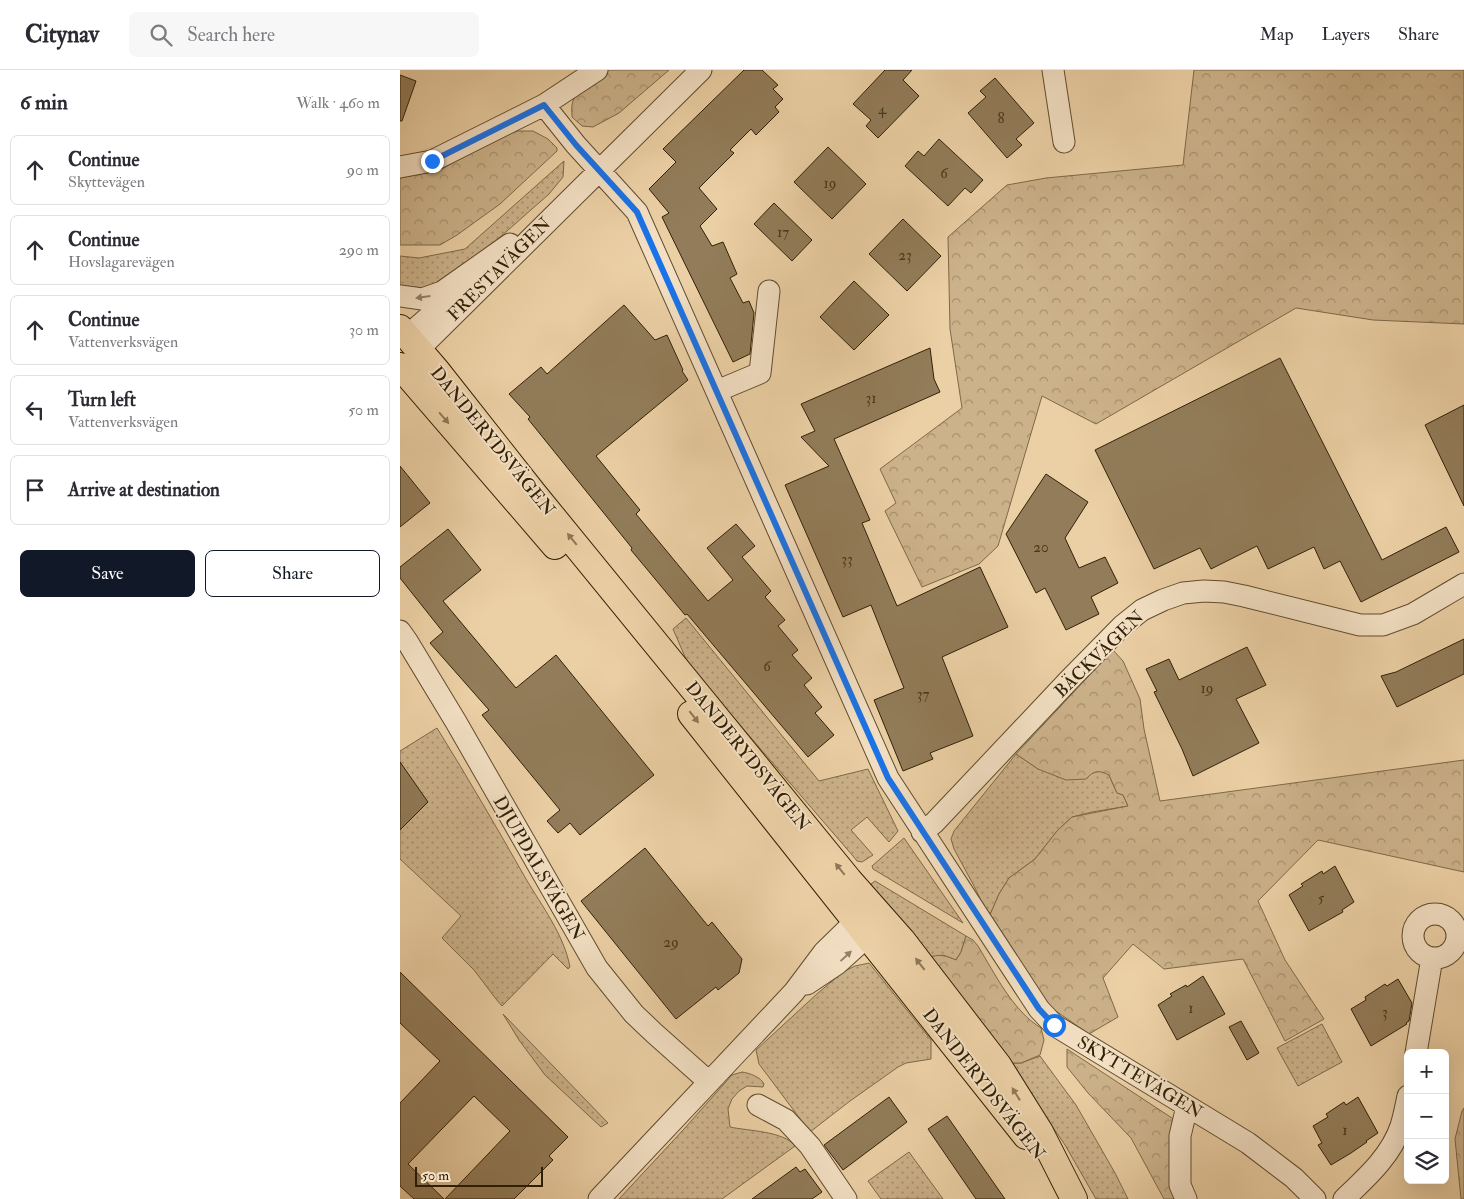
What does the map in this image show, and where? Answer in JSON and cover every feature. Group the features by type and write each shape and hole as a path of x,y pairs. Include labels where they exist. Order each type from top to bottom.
{"main road":[{"name":"DANDERYDSVÄGEN","path":"406,350 604,603 870,921 1074,1199"}],"street":[{"path":"400,167 432,161 544,105 597,70"},
{"name":"FRESTAVÄGEN","path":"406,350 579,189 701,70"},
{"path":"1053,70 1064,142"},
{"name":"SKYTTEVÄGEN","path":"544,105 576,145 637,212 888,778 1039,1009 1054,1025 1248,1143 1294,1178 1316,1199"},
{"name":"FRESTAVÄGEN","path":"400,296 422,299 442,292 508,245 579,189"},
{"name":"FRESTAVÄGEN","path":"406,350 508,245"},
{"path":"717,392 760,373 769,290"},
{"name":"BÄCKVÄGEN","path":"922,832 934,823 1076,672 1122,626 1142,610 1183,593 1204,590 1244,596 1360,625 1383,625 1413,614 1464,584"},
{"name":"DJUPDALSVÄGEN","path":"400,631 408,641 456,722 597,968 634,1014 709,1082"},
{"path":"599,1199 794,992 824,952 870,921"},
{"path":"1417,1049 1432,958"},
{"path":"758,1106 786,1120 810,1146 846,1199"},
{"path":"1186,1199 1180,1185 1180,1136 1187,1106"},
{"path":"1344,1199 1372,1172 1390,1149 1401,1127 1404,1114"}],"green space":[{"path":"609,70 669,70 619,113 593,127 582,126 572,117 572,105 575,96 588,83"},
{"path":"1194,70 1464,70 1464,324 1373,320 1296,308 1096,424 1042,396 998,546 979,564 922,587 885,511 896,503 880,469 962,408 950,329 948,237 1007,185 1046,178 1183,165"},
{"path":"512,131 533,131 548,139 557,148 557,151 500,204 457,235 440,245 400,245 400,178 440,170"},
{"path":"564,161 563,177 549,194 465,268 436,286 416,292 400,289 400,256 419,258 465,249"},
{"path":"686,618 819,781 868,769 898,831 889,842 867,817 851,830 873,855 862,862 857,861 689,666 673,629"},
{"path":"1113,650 1123,661 1140,699 1144,729 1160,801 1464,760 1464,872 1318,840 1258,901 1285,960 1324,1019 1285,1041 1243,959 1164,969 1133,944 1103,978 1118,1017 1089,1034 1053,1009 1039,996 989,917 999,894 1009,878 1035,859 1057,831 1072,817 1128,806 1123,795 1117,793 1109,775 1097,772 1086,779 1066,780 1038,769 1016,754"},
{"path":"437,728 552,921 563,944 570,967 568,969 553,954 502,1006 474,970 442,938 461,916 400,859 400,751"},
{"path":"1016,754 1038,769 1092,773 1101,771 1109,775 1117,793 1123,795 1128,806 1072,817 1057,831 1035,859 1009,878 999,894 989,917 954,849 951,839 954,831"},
{"path":"904,838 963,923 873,869 872,866"},
{"path":"875,881 966,936 961,952 956,960 943,955 929,958 876,896 871,884"},
{"path":"966,936 978,946 1013,1002 1031,1021 1041,1028 1044,1040 1040,1055 1021,1063 1009,1063 929,958 942,956 956,960 961,952"},
{"path":"869,963 931,1040 931,1059 906,1063 898,1067 810,1132 759,1064 756,1050 843,972 855,966"},
{"path":"503,1014 608,1123 601,1127 545,1075 519,1040"},
{"path":"1322,1024 1342,1062 1298,1086 1277,1048"},
{"path":"1067,1049 1175,1120 1179,1199 1164,1199 1131,1138 1088,1093 1067,1067"},
{"path":"1040,1056 1076,1105 1128,1199 1096,1199 1065,1145 1009,1063 1021,1063"},
{"path":"742,1072 758,1077 764,1084 763,1087 747,1086 732,1099 728,1109 730,1127 774,1134 790,1141 795,1146 722,1199 619,1199 732,1075"},
{"path":"1464,1108 1464,1199 1461,1199 1455,1139"},
{"path":"909,1152 943,1199 881,1199 868,1181"}],"building":[{"path":"744,70 762,70 778,85 773,89 783,99 775,107 779,112 756,135 751,129 730,150 734,153 699,188 717,209 700,226 712,246 723,242 737,274 730,278 743,303 749,301 754,313 750,354 733,362 662,217 669,213 649,189 676,162 663,149"},
{"path":"885,70 912,70 903,80 919,96 878,138 866,126 871,120 853,104"},
{"path":"400,75 416,81 402,121 400,121"},
{"path":"995,78 1034,123 1016,139 1022,145 1007,158 968,113 986,97 980,91"},
{"path":"939,139 983,180 971,193 965,188 948,206 905,166 918,151 924,156"},
{"path":"828,147 866,184 832,219 794,182"},
{"path":"774,203 812,240 792,261 754,224"},
{"path":"903,219 941,256 907,291 869,254"},
{"path":"854,281 889,315 854,350 820,317"},
{"path":"624,305 655,340 667,335 682,371 688,380 596,456 640,510 636,514 708,601 733,580 707,548 736,524 755,546 742,557 771,591 765,597 785,620 778,626 798,650 792,655 812,678 804,685 822,707 815,713 834,735 808,757 631,550 632,548 528,419 530,417 509,394 541,367 547,374"},
{"path":"930,348 934,379 940,392 834,439 870,520 862,523 897,606 980,567 1008,627 942,657 973,736 930,753 933,759 903,771 874,700 904,688 871,605 843,617 785,485 829,466 801,437 815,431 801,404"},
{"path":"1280,358 1382,560 1446,527 1459,552 1361,602 1340,561 1324,569 1314,547 1268,569 1257,546 1211,569 1200,548 1154,569 1095,450"},
{"path":"1464,405 1464,506 1425,425"},
{"path":"400,466 430,503 400,527"},
{"path":"1046,474 1088,502 1065,538 1079,568 1105,557 1118,583 1091,597 1099,614 1066,630 1045,588 1036,593 1006,534"},
{"path":"448,529 481,570 443,601 516,688 556,655 654,775 580,835 570,823 558,833 547,821 560,810 482,715 489,710 430,643 443,632 400,578 400,567"},
{"path":"1464,639 1464,674 1397,707 1381,676 1396,672"},
{"path":"1247,647 1266,685 1236,699 1259,743 1193,776 1154,692 1157,691 1146,669 1169,659 1179,680"},
{"path":"400,762 428,802 400,830"},
{"path":"645,848 708,926 712,922 742,959 739,973 718,990 716,987 676,1019 581,901"},
{"path":"1335,866 1354,902 1342,910 1343,912 1309,931 1289,895 1303,886 1301,884 1322,871 1323,874"},
{"path":"400,972 568,1137 549,1156 553,1160 514,1199 445,1199 510,1131 474,1096 408,1164 444,1199 414,1199 400,1186 400,1103 440,1061 400,1023"},
{"path":"1203,976 1225,1014 1177,1040 1158,1005 1172,996 1170,994 1186,985 1187,987"},
{"path":"1398,979 1412,1003 1409,1021 1371,1046 1351,1009 1366,1000 1365,997 1385,984 1387,986"},
{"path":"1241,1021 1259,1053 1247,1060 1229,1027"},
{"path":"889,1097 907,1122 843,1170 824,1145"},
{"path":"1358,1097 1378,1133 1331,1165 1318,1145 1322,1143 1313,1126 1328,1117 1326,1114 1344,1102 1346,1105"},
{"path":"947,1116 1005,1199 976,1199 928,1129"},
{"path":"796,1167 800,1172 805,1169 822,1192 812,1199 752,1199"}],"route":[{"path":"432,161 544,105 576,145 637,212 888,778 1039,1009 1054,1025"}]}
